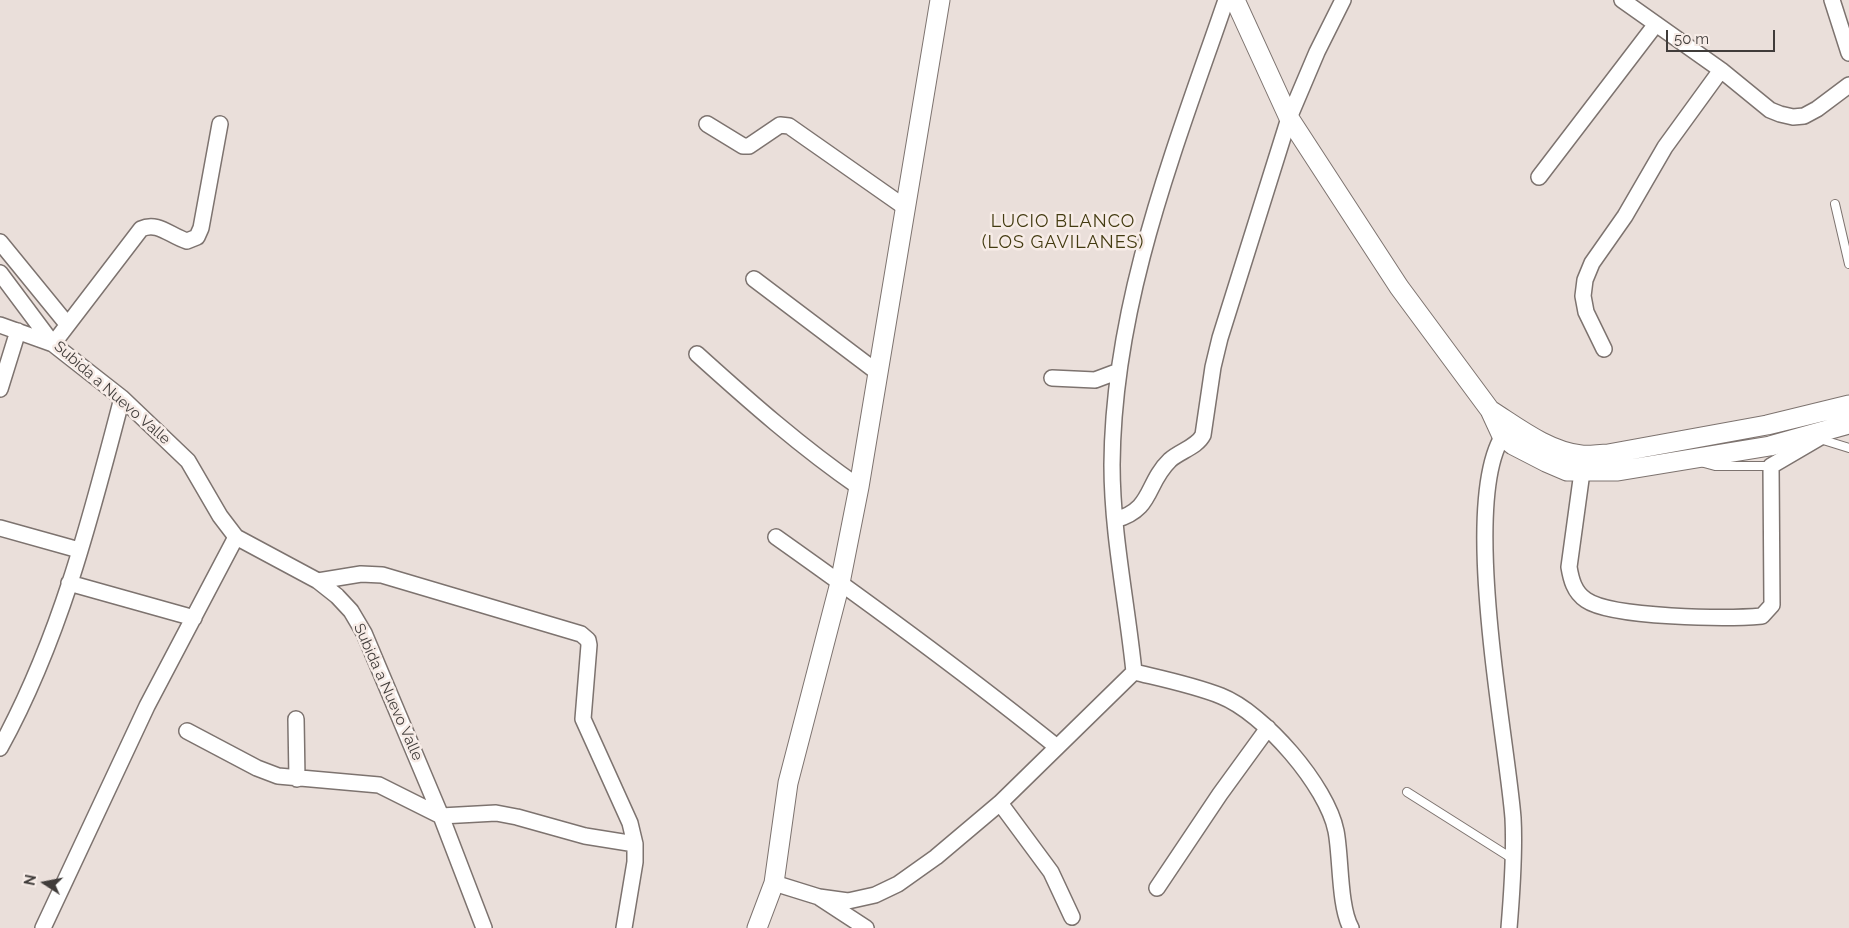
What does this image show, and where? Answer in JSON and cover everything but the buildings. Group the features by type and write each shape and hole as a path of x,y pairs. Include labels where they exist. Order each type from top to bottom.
{"street":[{"path":"757,928 774,883 788,783 840,583 859,487 876,372 906,208 940,0"},
{"path":"1134,672 1115,520 1112,465 1119,371 1128,308 1146,239 1226,0"},
{"path":"1235,0 1289,118 1399,287 1490,410 1507,430 1546,462 1568,471 1618,471 1770,446 1834,430"},
{"path":"1115,520 1136,512 1162,468 1175,456 1200,440 1203,435 1220,338 1289,118 1317,52 1344,0"},
{"path":"1622,0 1721,70 1770,110 1793,117 1804,116 1849,85"},
{"path":"1832,0 1849,53"},
{"path":"1540,177 1656,24"},
{"path":"1604,349 1586,312 1583,296 1585,280 1592,263 1625,216 1666,147 1721,70"},
{"path":"0,325 53,344 141,229 148,226 156,226 186,241 197,236 201,228 220,124"},
{"path":"707,124 743,146 749,146 780,125 789,126 906,208"},
{"path":"0,242 67,324"},
{"name":"Subida a Nuevo Valle","path":"0,273 53,344 122,398 188,461 220,516 236,537 318,581 337,596 351,611 364,633 484,928"},
{"path":"754,279 876,372"},
{"path":"0,389 18,331"},
{"path":"697,354 768,419 814,456 859,487"},
{"path":"1052,378 1090,381 1119,371"},
{"path":"0,748 20,710 46,651 98,491 122,398"},
{"path":"1507,430 1560,450 1582,455 1608,454 1767,424 1849,405"},
{"path":"1767,424 1770,446"},
{"path":"1507,430 1489,484 1485,513 1485,547 1486,586 1513,819 1510,928"},
{"path":"1582,472 1569,566 1571,582 1586,600 1629,612 1762,616 1772,605 1771,466 1834,430"},
{"path":"0,528 79,550"},
{"path":"43,928 147,706 236,537"},
{"path":"776,538 979,684 1057,747"},
{"path":"318,581 361,574 382,575 582,634 588,640 590,646 583,719 630,823 635,844 635,862 624,928"},
{"path":"69,583 194,618"},
{"path":"1134,672 1223,696 1244,708 1268,728 1318,787 1328,806 1336,830 1345,904 1351,928"},
{"path":"774,883 819,897 848,901 875,895 898,884 936,857 1000,803 1134,672"},
{"path":"296,719 297,779"},
{"path":"1157,888 1220,794 1268,728"},
{"path":"187,731 257,768 278,776 380,785 440,816 496,813 585,836 635,844"},
{"path":"1000,803 1051,872 1072,918"},
{"path":"819,897 866,928"}],"lane":[{"path":"1835,204 1849,264"},
{"path":"1834,430 1849,448"},
{"path":"1692,460 1715,466 1771,466"},
{"path":"1407,792 1513,859"}],"district":[{"name":"LUCIO BLANCO (LOS GAVILANES)","path":"1063,232"}]}
